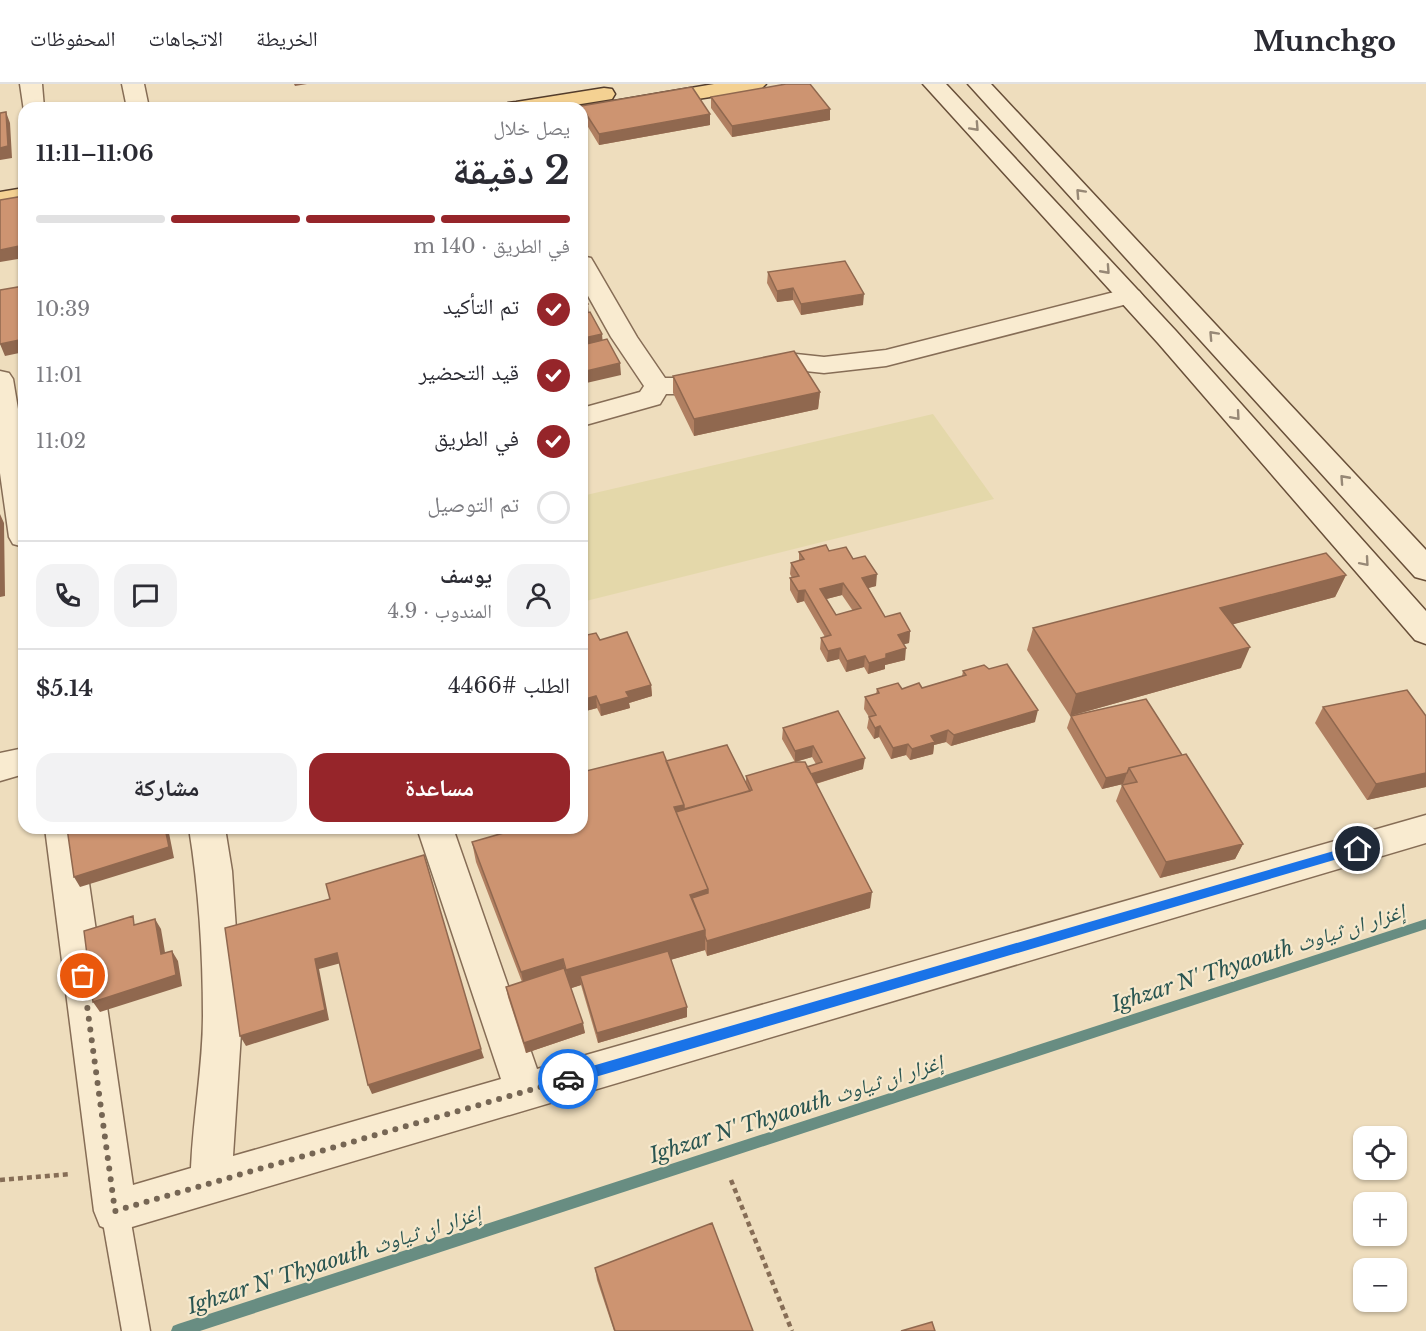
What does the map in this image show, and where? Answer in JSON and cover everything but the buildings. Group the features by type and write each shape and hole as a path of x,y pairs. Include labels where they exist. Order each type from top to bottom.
{"main road":[{"path":"553,102 665,84"},
{"path":"588,110 754,84"},
{"path":"0,199 18,196"}],"street":[{"path":"31,84 32,102"},
{"path":"133,84 137,102"},
{"path":"934,84 1130,296 1426,632"},
{"path":"979,84 1426,569"},
{"path":"588,274 624,337 657,386"},
{"path":"657,386 682,386 796,362 824,365 885,358 1130,296"},
{"path":"0,379 18,498"},
{"path":"588,415 650,398 657,386"},
{"path":"0,767 18,762"},
{"path":"64,834 115,1211 1426,829"},
{"path":"208,834 215,882 223,1018 213,1125 212,1182"},
{"path":"437,834 525,1092"}],"lane":[{"path":"115,1211 136,1331"}],"path":[{"path":"0,1180 108,1170"},
{"path":"731,1180 792,1331"}],"shaded area":[{"path":"933,414 994,499 588,600 588,495"}],"waterway":[{"name":"Ighzar N' Thyaouth إغزار ان ثياوث","path":"178,1331 1426,924"}],"way so far":[{"path":"83,976 115,1211 568,1079"}],"route":[{"path":"568,1079 1358,849"}]}
